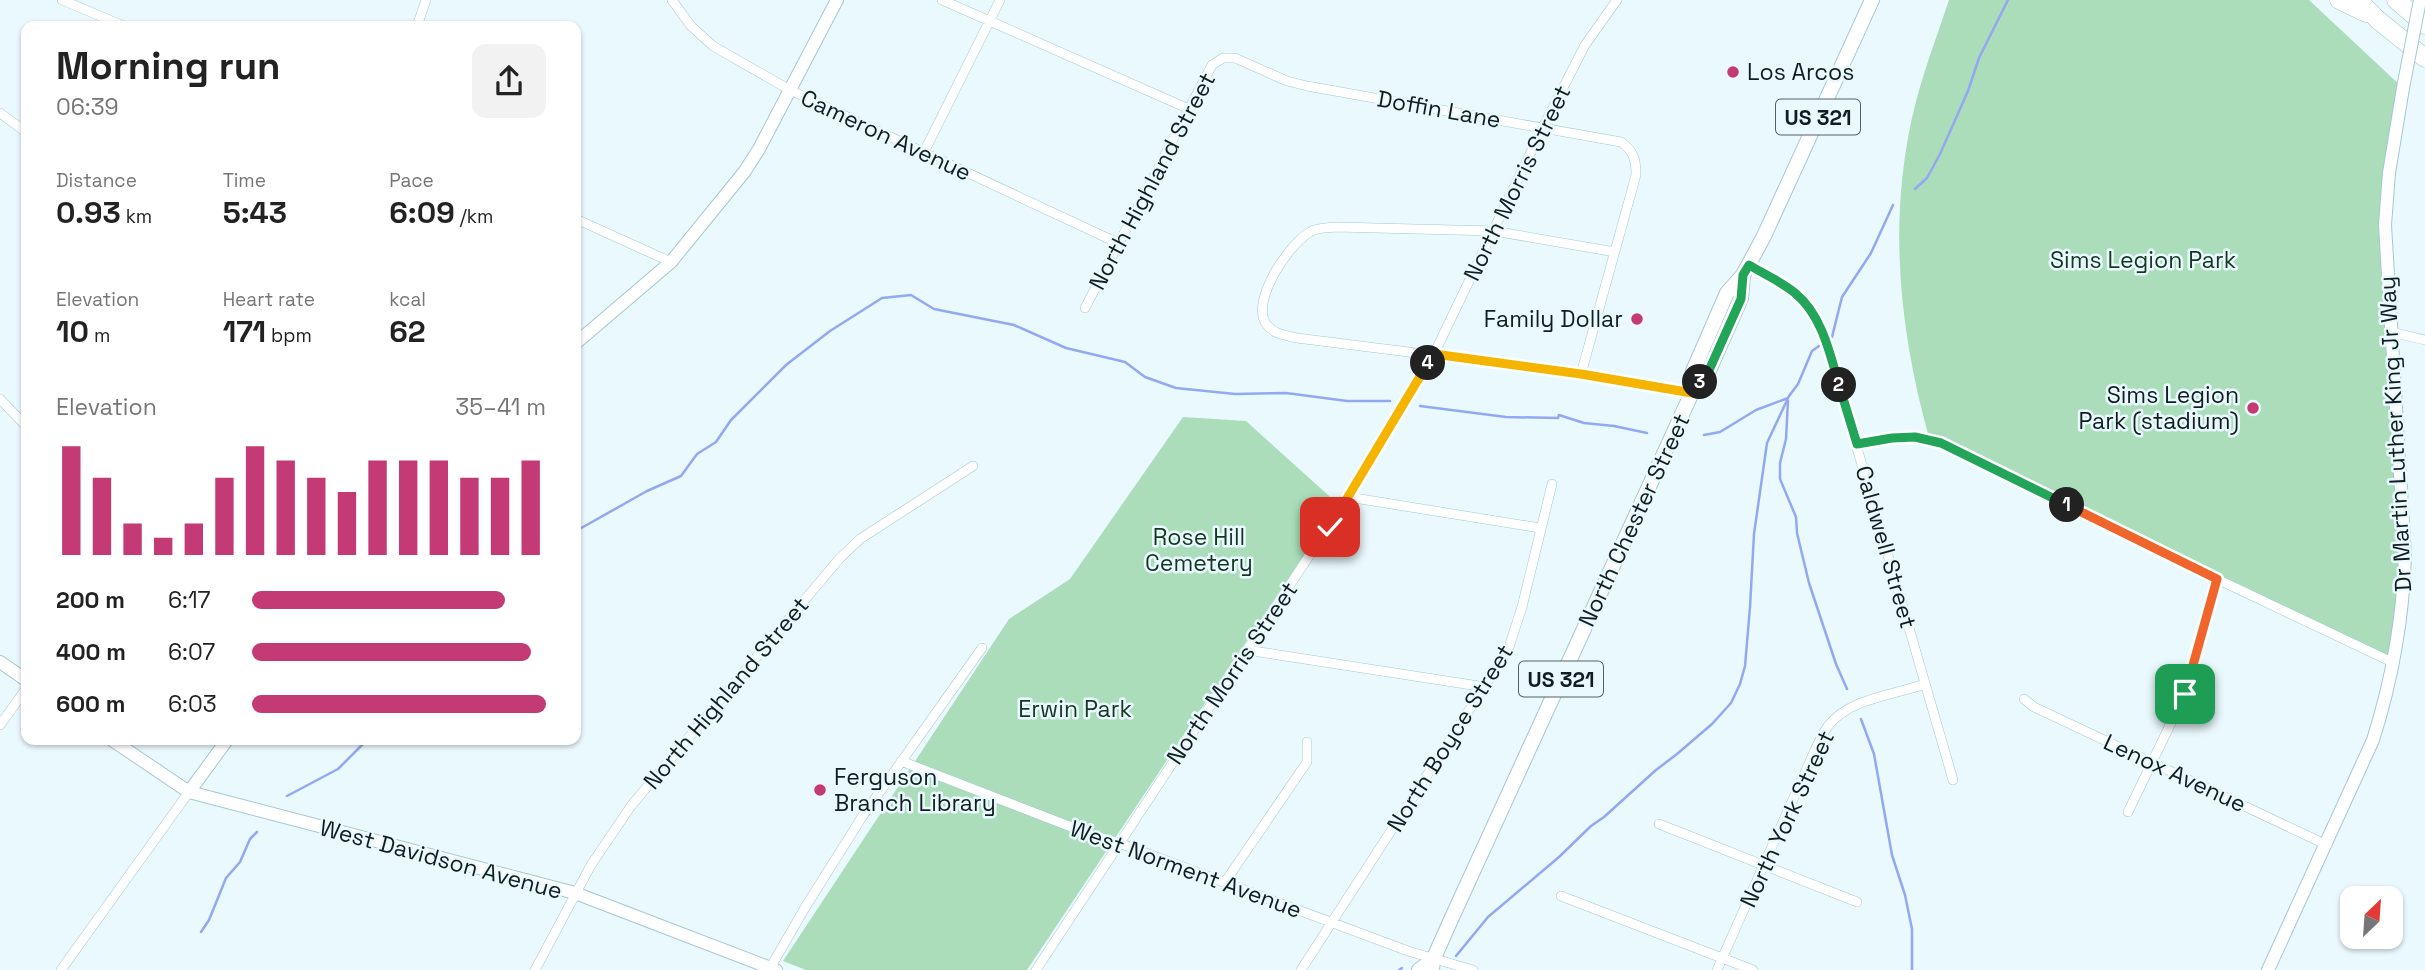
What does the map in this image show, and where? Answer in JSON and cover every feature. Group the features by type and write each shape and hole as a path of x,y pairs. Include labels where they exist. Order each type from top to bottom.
{"highway":[{"path":"2339,0 2378,20"},
{"path":"2358,0 2425,58"},
{"path":"2396,0 2425,25"}],"main road":[{"name":"North Chester Street","path":"1419,970 1433,965 1694,390 1706,377 1741,299 1746,270 1872,0"}],"street":[{"path":"62,0 112,21"},
{"path":"419,21 426,0"},
{"name":"Cameron Avenue","path":"672,0 691,26 713,46 790,90 1118,243"},
{"path":"581,339 671,262 745,171 837,0"},
{"path":"942,0 1189,109"},
{"path":"923,153 1000,0"},
{"name":"North Morris Street","path":"1035,970 1348,498 1434,354 1542,127 1585,45 1617,0"},
{"name":"Dr Martin Luther King Jr Way","path":"2268,970 2373,740 2394,663 2404,598 2405,556 2385,225 2389,173 2420,0"},
{"name":"Doffin Lane","path":"1223,58 1236,58 1287,81 1307,86 1621,142 1631,149 1636,162 1636,175 1615,253"},
{"name":"North Highland Street","path":"1086,308 1212,65 1223,58"},
{"path":"0,113 21,128"},
{"path":"581,221 671,262"},
{"path":"1581,374 1615,253 1494,231 1319,228 1309,232 1288,253 1270,281 1262,312 1266,324 1276,333 1297,338 1694,390"},
{"name":"Caldwell Street","path":"1746,270 1797,294 1813,312 1829,351 1953,780"},
{"path":"2391,332 2425,340"},
{"path":"0,399 21,421"},
{"path":"1857,444 1915,437 1941,443 2394,663"},
{"name":"North Highland Street","path":"535,970 598,855 650,780 840,558 869,533 973,466"},
{"name":"North Boyce Street","path":"1301,970 1508,650 1514,636 1552,484"},
{"path":"1348,498 1540,528"},
{"path":"2129,812 2185,694 2217,579"},
{"path":"771,969 855,828 982,648"},
{"path":"1247,650 1485,687"},
{"path":"0,662 21,677"},
{"name":"North York Street","path":"1717,970 1828,726 1837,717 1866,701 1925,684"},
{"path":"0,725 21,696"},
{"name":"Lenox Avenue","path":"2024,699 2034,707 2327,845"},
{"path":"1225,882 1307,762 1307,742"},
{"name":"West Davidson Avenue","path":"118,745 189,792 575,893 771,969"},
{"path":"61,970 222,745"},
{"name":"West Norment Avenue","path":"901,761 1092,835 1331,922 1433,965 1473,970"},
{"path":"1659,824 1857,902"},
{"path":"1561,896 1753,970"}],"green space":[{"name":"Sims Legion Park","path":"1949,0 2309,0 2403,88 2385,225 2402,488 2394,663 1930,441 1911,361 1905,321 1899,240 1900,199 1912,118"},
{"name":"Erwin Park","path":"1183,417 1246,421 1338,504 1027,970 806,970 783,961 1009,619 1070,579"}],"waterway":[{"path":"1915,189 1927,178 1940,154 1968,91 1979,58 2008,0"},
{"path":"1832,337 1842,297 1871,253 1893,205"},
{"path":"581,528 647,491 681,476 697,454 716,442 731,420 786,365 830,331 882,298 911,295 934,309 1014,325 1066,348 1125,362 1145,377 1176,388 1235,394 1286,393 1347,401 1390,401"},
{"path":"1456,956 1488,917 1712,724 1731,703 1745,666 1754,534 1767,443 1812,351 1819,346"},
{"path":"1704,435 1720,432 1756,410 1788,398"},
{"path":"1788,401 1780,479 1796,517 1797,533 1809,583 1847,689"},
{"path":"1420,406 1506,417 1558,418 1559,415 1584,423 1647,433"},
{"path":"1861,719 1874,754 1892,855 1905,895 1912,929 1912,970"},
{"path":"287,796 338,769 362,745"},
{"path":"201,932 209,920 226,878 240,862 250,839 257,832"}],"place":[{"name":"Los Arcos","path":"1733,72"},
{"name":"Family Dollar","path":"1637,319"},
{"name":"Sims Legion Park (stadium)","path":"2253,408"},
{"name":"Ferguson Branch Library","path":"820,790"}],"route":[{"path":"1330,527 1434,354 1581,374 1692,393 1695,386 1706,377 1741,299 1743,275 1749,265 1797,294 1813,312 1829,351 1857,444 1915,437 1941,443 2217,579 2185,694"}],"park label":[{"name":"Rose Hill Cemetery","path":"1199,550"}]}
